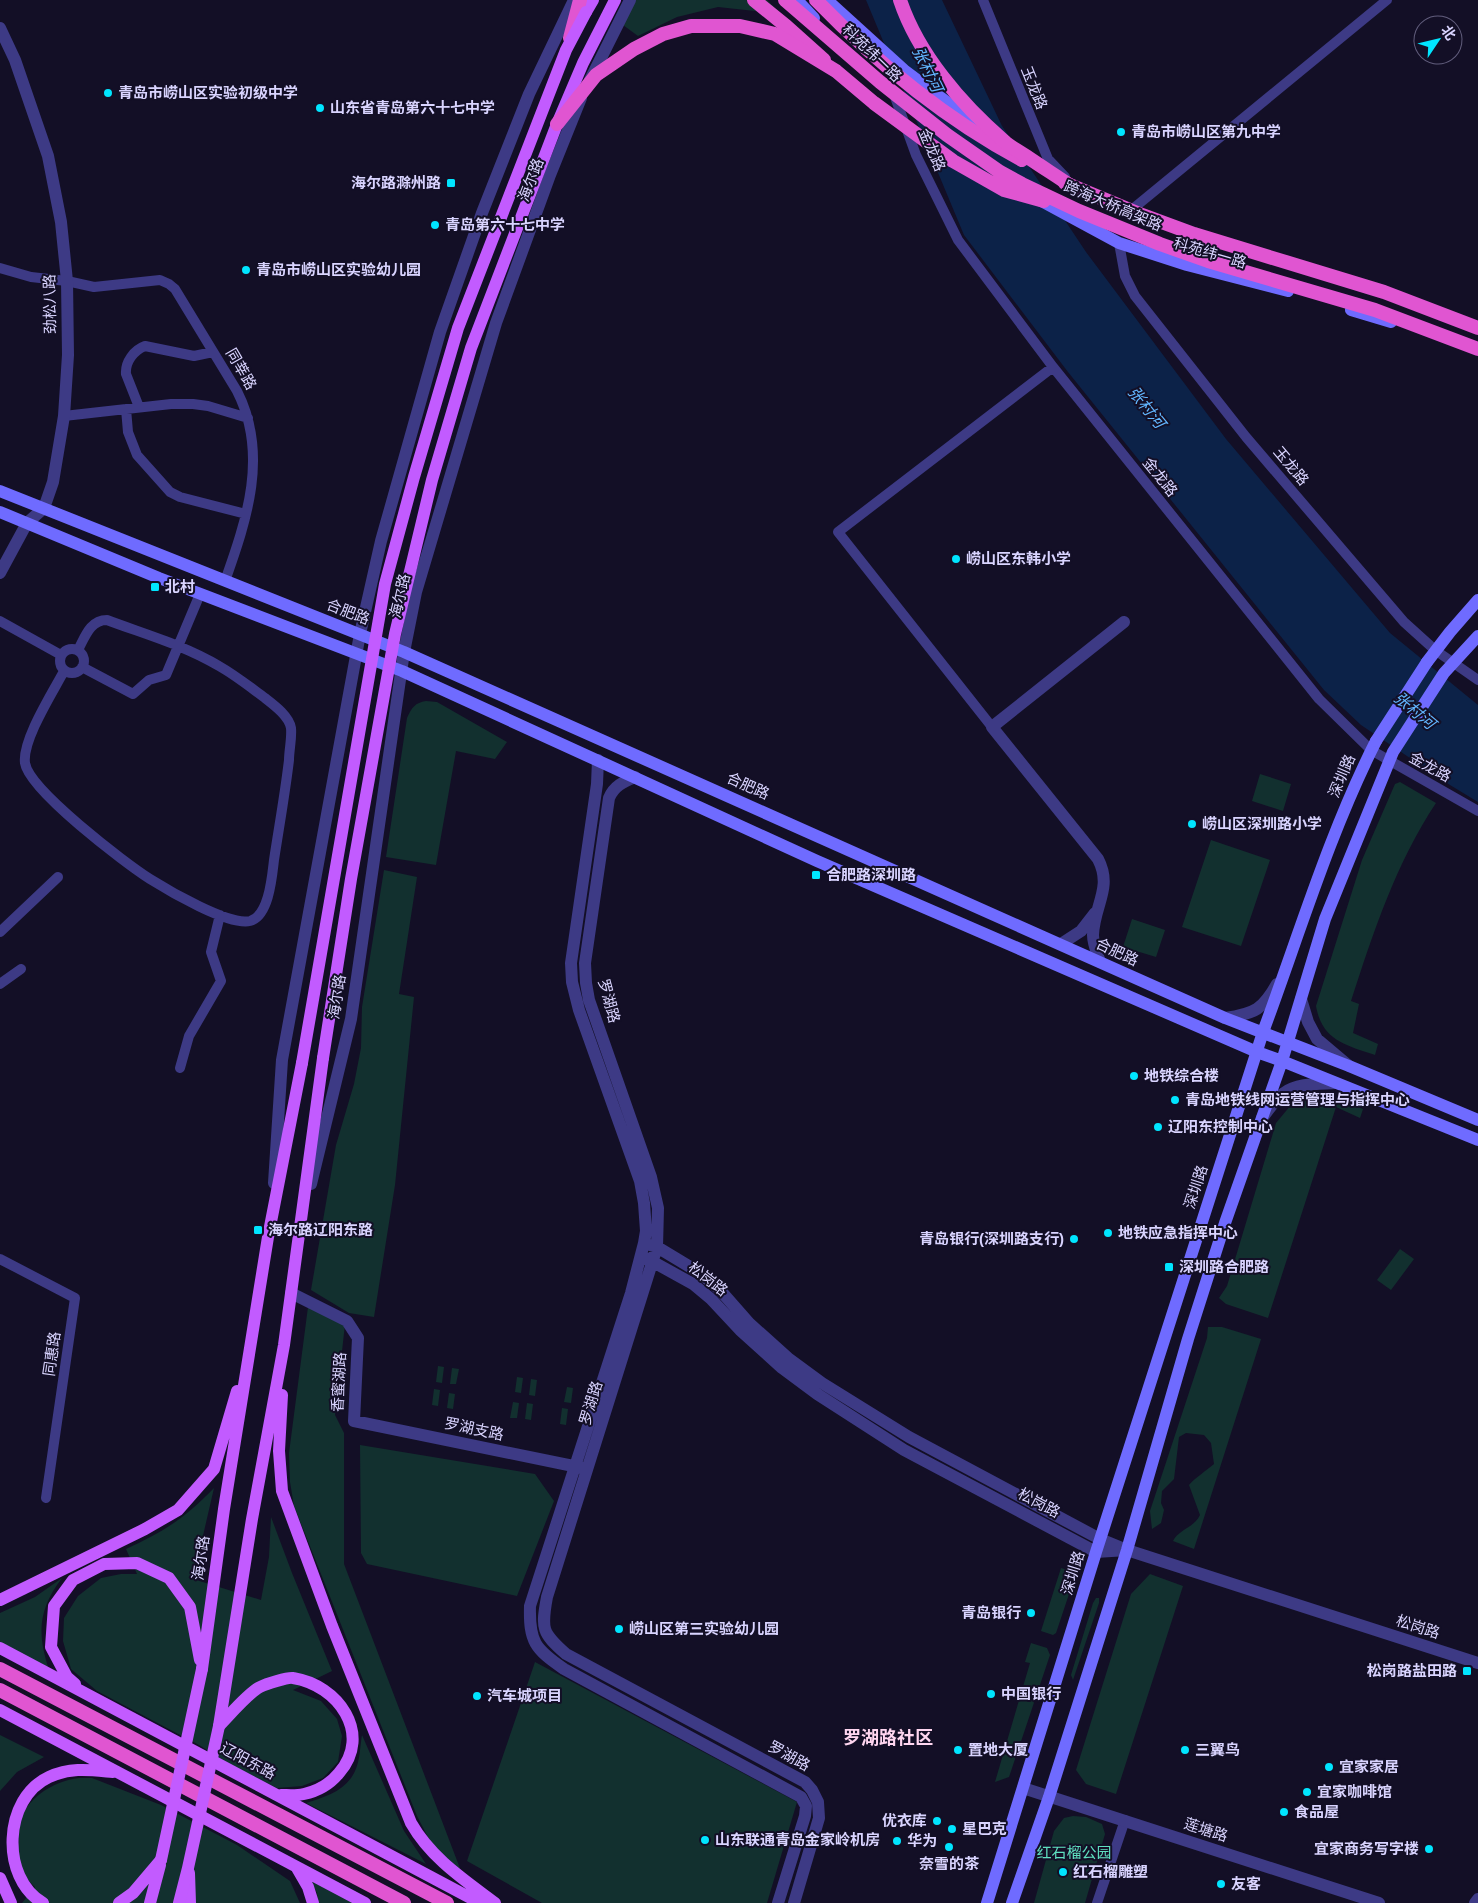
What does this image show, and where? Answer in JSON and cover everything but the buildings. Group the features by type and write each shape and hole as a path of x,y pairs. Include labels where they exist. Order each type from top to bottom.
{"highway":[{"path":"566,50 580,0"},
{"path":"754,0 874,103 953,161 1004,190 1079,211"},
{"name":"跨海大桥高架路","path":"785,0 880,82 947,135 1000,172 1079,211 1160,244 1208,261 1375,310 1478,349"},
{"path":"816,0 873,55 937,108 998,147 1071,184"},
{"path":"900,0 916,38 930,60 976,114 1005,142 1071,184"},
{"path":"557,124 596,74 634,49 663,34 691,26 740,26 775,34 836,71"},
{"name":"跨海大桥高架路","path":"1071,184 1194,234 1384,292 1478,328"},
{"path":"0,1669 447,1903"},
{"path":"0,1690 404,1903"}],"main road":[{"name":"海尔路","path":"150,1903 202,1670 224,1509 272,1216 302,1063 385,584 458,328 566,50 592,0"},
{"name":"海尔路","path":"179,1903 219,1726 252,1519 284,1345 323,1058 350,880 395,634 432,480 471,348 557,124 583,63 615,0"},
{"name":"科苑纬一路","path":"797,0 877,83 985,167 1051,207 1119,243 1188,265 1304,295 1389,322 1460,347 1478,356"},
{"name":"科苑纬一路","path":"827,0 912,76 1000,141 1071,184 1232,241 1326,269 1478,322"},
{"name":"合肥路","path":"0,491 404,652 1226,1018 1349,1066 1478,1120"},
{"path":"0,512 200,594 402,671 817,861 1257,1052 1478,1140"},
{"name":"深圳路","path":"987,1903 1098,1546 1262,1032 1285,974 1305,910 1373,746 1435,650 1478,600"},
{"path":"1012,1903 1049,1797 1127,1550 1194,1321 1225,1223 1282,1061 1325,920 1391,756 1448,668 1478,636"},
{"path":"0,1600 145,1530 178,1510 214,1469 253,1338"},
{"path":"284,1345 279,1451 282,1492 332,1626 410,1823 420,1840 446,1867 495,1903"},
{"path":"81,1690 67,1676 51,1647 54,1606 73,1580 104,1564 137,1563 169,1578 190,1607 202,1670"},
{"name":"辽阳东路","path":"0,1648 480,1903"},
{"path":"219,1726 260,1687 292,1678 321,1687 340,1703 348,1719 353,1738 350,1754 344,1768 333,1780 319,1790 302,1794 277,1794"},
{"path":"0,1710 365,1903"},
{"path":"43,1903 22,1885 12,1862 10,1842 18,1807 27,1793 48,1777 79,1769 120,1773"},
{"path":"119,1903 133,1893 161,1860"},
{"path":"295,1866 308,1887 313,1903"},
{"path":"188,1868 190,1903"},
{"path":"0,1878 11,1903"}],"street":[{"name":"海尔路","path":"272,1216 282,1060 360,634 381,541 440,332 482,213 529,94 574,0"},
{"name":"海尔路","path":"300,1227 351,1019 404,652 416,592 496,323 580,99 630,0"},
{"name":"玉龙路","path":"983,0 1048,159 1071,184"},
{"path":"1135,207 1387,0"},
{"name":"劲松八路","path":"0,28 15,60 48,156 61,222 67,281 68,355 64,416 53,482 44,508 27,523 0,573"},
{"name":"金龙路","path":"895,97 916,154 958,240 1052,368 1320,699 1373,746 1478,811"},
{"name":"玉龙路","path":"1119,243 1125,276 1135,296 1246,437 1404,622 1435,650 1448,668 1478,680"},
{"name":"同莘路","path":"0,268 31,277 67,281 94,287 163,280 175,289 237,391 248,418 252,440 254,462 243,530 225,581"},
{"path":"139,407 125,369 135,352 145,346 154,346 194,356 213,352"},
{"path":"1052,368 838,532 1098,859 1105,879 1105,886 1096,911 1093,936 1100,962"},
{"path":"64,416 171,404 193,404 208,406 248,418"},
{"path":"126,409 128,432 137,455 170,492 180,497 246,514"},
{"path":"82,668 133,694 149,680 166,675 200,594"},
{"path":"64,671 27,742 25,762 30,777 41,790 103,845 151,880 202,908 220,915 234,920 251,921 256,918 264,909 272,877 286,783 290,727 285,717 274,705 250,686 218,665 178,646 107,620 100,620 94,623 78,650"},
{"path":"0,621 61,656"},
{"path":"992,727 1124,622"},
{"path":"70,649 78,650 83,656 82,668 76,673 64,671 60,664 61,656 70,649"},
{"path":"598,760 597,784 571,963 572,982 579,1010 640,1181 644,1203 646,1231 644,1243 647,1258 631,1292 581,1468 530,1606 530,1624 533,1639 542,1654 564,1669 801,1797 806,1806 805,1816 778,1903"},
{"name":"罗湖路","path":"635,777 620,784 612,791 609,798 585,963 589,1000 650,1177 658,1208 657,1248 647,1258"},
{"path":"0,932 58,877"},
{"path":"1061,944 1081,931 1096,911"},
{"path":"180,1068 189,1036 221,980 211,952 220,915"},
{"path":"0,984 21,969"},
{"path":"1226,1018 1250,1014 1258,1010 1266,1002 1285,974"},
{"path":"1301,998 1308,1022 1317,1039 1349,1066"},
{"path":"1262,1118 1278,1098 1291,1089 1300,1086 1335,1083"},
{"name":"松岗路","path":"644,1243 657,1248 700,1273 720,1290 750,1323 788,1358 822,1383 909,1438 1098,1546"},
{"name":"松岗路","path":"647,1258 693,1284 712,1299 747,1337 782,1368 816,1394 904,1450 1098,1546 1127,1550 1478,1663"},
{"name":"同惠路","path":"0,1259 75,1298 46,1498"},
{"name":"香蜜湖路","path":"291,1293 347,1321 358,1338 354,1420"},
{"name":"罗湖支路","path":"354,1420 581,1468"},
{"name":"罗湖路","path":"581,1468 542,1621 548,1639 566,1654 805,1782 812,1790 818,1802 819,1818 794,1903"},
{"name":"莲塘路","path":"1023,1788 1379,1903"},
{"path":"1097,1903 1125,1820"},
{"path":"1475,1903 1478,1899"}],"green space":[{"path":"636,0 767,0 781,14 718,7 677,17 638,36 623,25"},
{"path":"426,701 437,702 507,742 495,759 456,751 436,865 386,857 407,718 414,706"},
{"path":"1260,774 1291,784 1283,811 1252,801"},
{"path":"1400,782 1436,803 1397,874 1377,924 1351,1001 1359,1004 1353,1033 1378,1044 1375,1055 1336,1040 1324,1027 1316,1006 1362,860 1395,784"},
{"path":"1211,840 1270,860 1241,946 1182,927"},
{"path":"384,870 417,877 399,994 414,997 395,1185 374,1317 349,1313 311,1290 336,1145 354,1084 361,1048 362,1007"},
{"path":"1132,919 1165,930 1156,957 1123,947"},
{"path":"1316,1096 1336,1099 1363,1109 1360,1118 1336,1107 1268,1318 1226,1304 1219,1298 1227,1286 1276,1123 1296,1099"},
{"path":"1400,1249 1414,1259 1391,1290 1377,1280"},
{"path":"308,1307 345,1324 335,1415 344,1433 344,1564 461,1871 431,1843 417,1816 294,1506 290,1482 289,1453"},
{"path":"1208,1327 1222,1327 1261,1339 1194,1549 1173,1541 1194,1523 1200,1515 1189,1485 1214,1464 1211,1443 1204,1435 1186,1433 1179,1437 1174,1479 1162,1491 1161,1503 1164,1510 1161,1523 1152,1529 1150,1511 1207,1338"},
{"path":"438,1366 444,1367 442,1383 436,1382"},
{"path":"452,1368 459,1369 456,1384 450,1384"},
{"path":"517,1377 523,1378 521,1393 515,1392"},
{"path":"531,1379 537,1380 535,1396 529,1395"},
{"path":"567,1387 573,1388 571,1403 564,1402"},
{"path":"434,1389 440,1390 438,1406 432,1405"},
{"path":"449,1393 455,1394 453,1409 447,1408"},
{"path":"513,1402 519,1403 517,1418 510,1418"},
{"path":"527,1403 533,1404 531,1420 525,1419"},
{"path":"562,1408 568,1409 566,1425 560,1424"},
{"path":"360,1445 535,1474 554,1501 517,1596 367,1564 361,1553"},
{"path":"214,1488 193,1579 261,1600 269,1557 271,1517 332,1671 293,1690 321,1701 337,1719 342,1736 338,1762 323,1778 302,1786 277,1788 229,1764 199,1745 97,1691 71,1669 63,1641 64,1618 78,1596 101,1578 121,1574 137,1574 126,1549 174,1523 194,1508"},
{"path":"1061,1568 1071,1571 1075,1576 1056,1633 1053,1635 1041,1631"},
{"path":"1150,1574 1183,1586 1116,1794 1086,1784 1076,1770 1131,1594"},
{"path":"62,1578 48,1601 42,1622 43,1645 49,1670 0,1644 0,1613 35,1597"},
{"path":"1096,1598 1099,1598 1099,1603 1073,1680 1071,1675"},
{"path":"1031,1643 1047,1648 1050,1655 1009,1777 995,1782 1030,1663 1025,1662"},
{"path":"535,1662 797,1802 767,1903 542,1903 467,1861"},
{"path":"0,1735 44,1757 17,1772 0,1791"},
{"path":"362,1735 404,1831 426,1864 306,1803 334,1792 351,1778 358,1763"},
{"path":"79,1778 92,1778 161,1805 237,1845 290,1881 300,1903 22,1903 35,1887 23,1873 19,1859 19,1826 22,1816 33,1800 50,1787"},
{"name":"红石榴公园","path":"1073,1816 1086,1817 1102,1824 1105,1834 1085,1903 1034,1903 1054,1831 1064,1818"},
{"path":"310,1879 355,1903 318,1903 317,1893"}],"water":[{"name":"张村河","path":"866,0 942,0 1002,126 1086,252 1226,439 1390,633 1478,705 1478,802 1361,725 1324,690 1068,372 964,235"}],"place":[{"name":"青岛市崂山区实验初级中学","path":"108,93"},
{"name":"山东省青岛第六十七中学","path":"320,108"},
{"name":"青岛市崂山区第九中学","path":"1121,132"},
{"name":"海尔路滁州路","path":"451,183"},
{"name":"青岛第六十七中学","path":"435,225"},
{"name":"青岛市崂山区实验幼儿园","path":"246,270"},
{"name":"崂山区东韩小学","path":"956,559"},
{"name":"北村","path":"155,587"},
{"name":"崂山区深圳路小学","path":"1192,824"},
{"name":"合肥路深圳路","path":"816,875"},
{"name":"地铁综合楼","path":"1134,1076"},
{"name":"青岛地铁线网运营管理与指挥中心","path":"1175,1100"},
{"name":"辽阳东控制中心","path":"1158,1127"},
{"name":"海尔路辽阳东路","path":"258,1230"},
{"name":"地铁应急指挥中心","path":"1108,1233"},
{"name":"青岛银行(深圳路支行)","path":"1074,1239"},
{"name":"深圳路合肥路","path":"1169,1267"},
{"name":"青岛银行","path":"1031,1613"},
{"name":"崂山区第三实验幼儿园","path":"619,1629"},
{"name":"松岗路盐田路","path":"1467,1671"},
{"name":"中国银行","path":"991,1694"},
{"name":"汽车城项目","path":"477,1696"},
{"name":"置地大厦","path":"958,1750"},
{"name":"三翼鸟","path":"1185,1750"},
{"name":"宜家家居","path":"1329,1767"},
{"name":"宜家咖啡馆","path":"1307,1792"},
{"name":"食品屋","path":"1284,1812"},
{"name":"优衣库","path":"937,1821"},
{"name":"星巴克","path":"952,1829"},
{"name":"山东联通青岛金家岭机房","path":"705,1840"},
{"name":"华为","path":"897,1841"},
{"name":"奈雪的茶","path":"949,1847"},
{"name":"宜家商务写字楼","path":"1429,1849"},
{"name":"红石榴雕塑","path":"1063,1872"},
{"name":"友客","path":"1221,1884"}],"district":[{"name":"罗湖路社区","path":"888,1738"}]}
